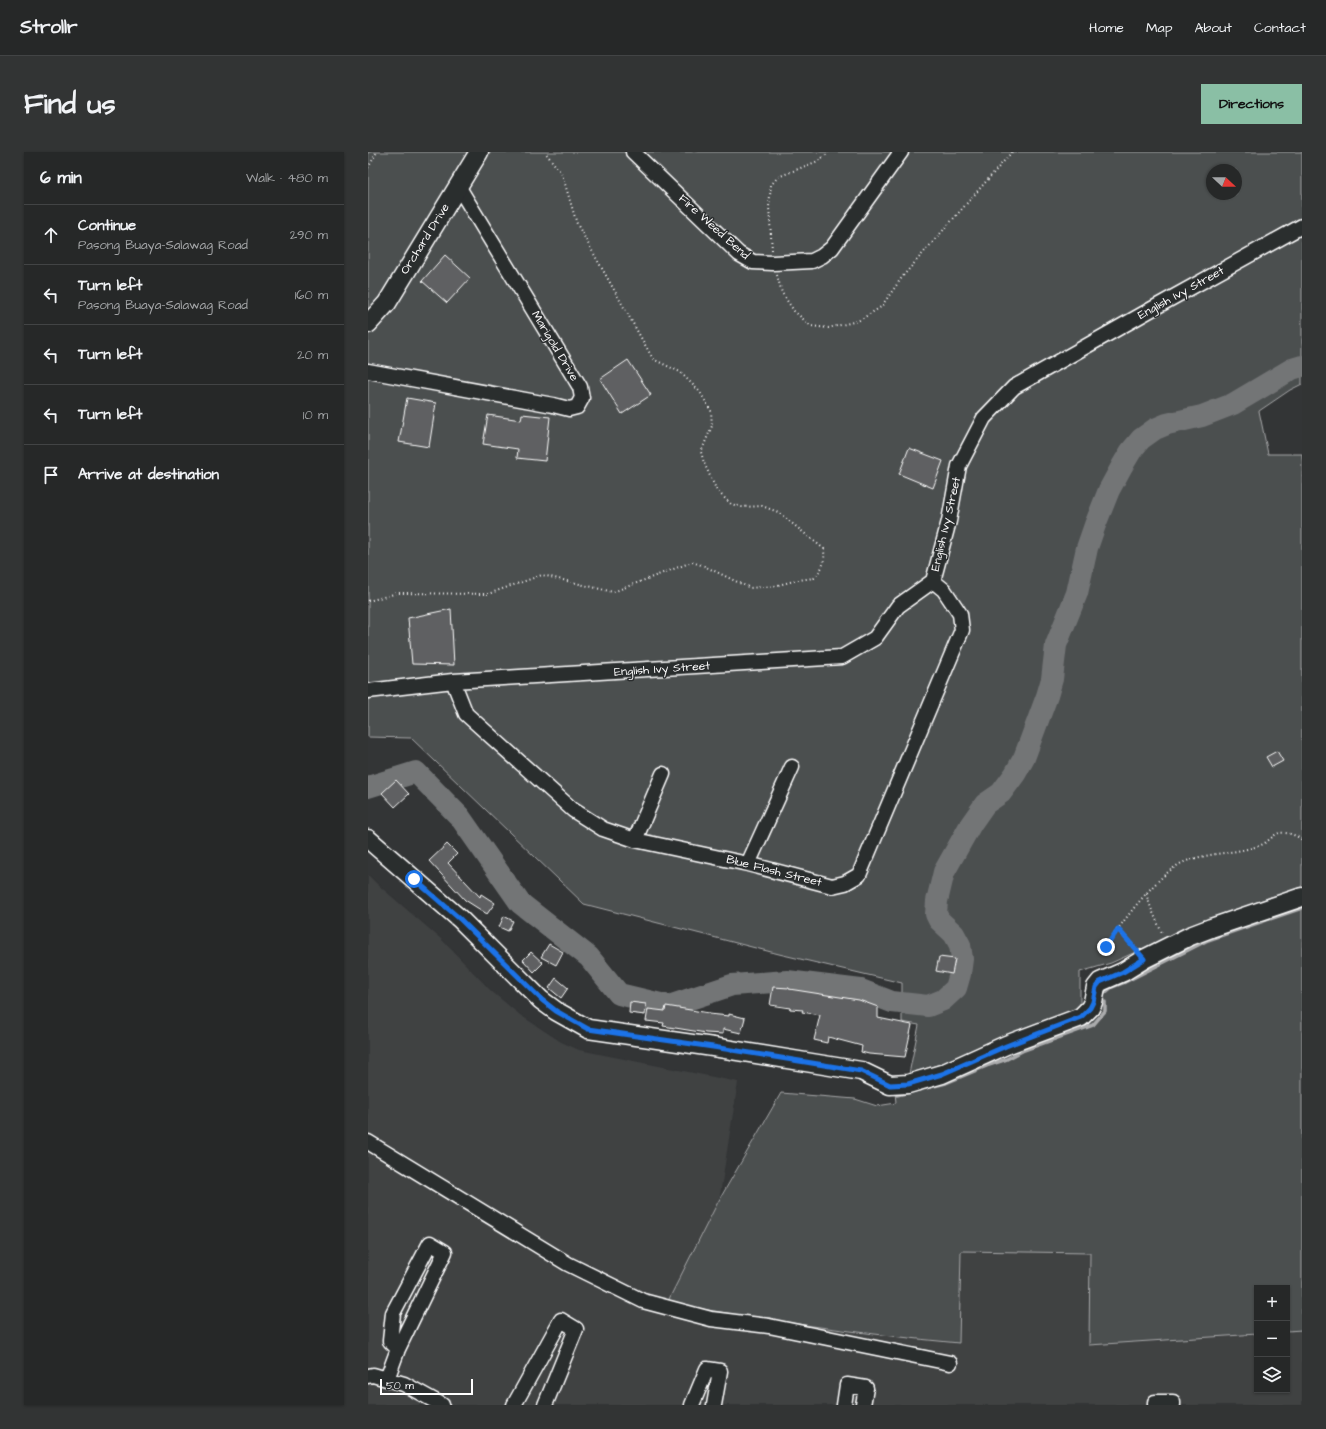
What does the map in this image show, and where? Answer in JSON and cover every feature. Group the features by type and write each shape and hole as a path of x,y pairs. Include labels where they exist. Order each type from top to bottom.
{"street":[{"name":"Orchard Drive","path":"368,324 386,303 479,152"},
{"name":"Fire Weed Bend","path":"633,152 739,254 753,262 773,263 812,261 822,256 832,248 901,152"},
{"name":"Marigold Drive","path":"368,371 553,404 569,409 577,407 582,398 580,387 458,186"},
{"name":"English Ivy Street","path":"368,691 453,681 842,658 875,638 898,606 933,581 950,521 959,466 984,418 1014,387 1302,226"},
{"name":"Blue Flash Street","path":"453,681 466,714 573,810 603,830 635,840 748,864 832,886 845,883 859,875 962,630 960,614 944,590 933,581"},
{"path":"748,864 792,767"},
{"path":"635,840 663,774"},
{"path":"368,840 460,919 542,1000 556,1011 588,1029 713,1047 861,1071 890,1085 908,1084 942,1074 1006,1046 1081,1017 1090,1008 1093,1002 1096,987 1100,982 1123,972 1144,959 1170,946 1210,928 1302,897"},
{"path":"368,1142 568,1264 644,1301 711,1320 768,1326 950,1363"},
{"path":"387,1379 398,1349 445,1252 430,1243 393,1313 390,1341 398,1349"},
{"path":"514,1405 561,1320 576,1329 545,1405"},
{"path":"692,1405 707,1369 720,1371 714,1405"},
{"path":"368,1376 373,1375 404,1384 422,1400 442,1405"},
{"path":"844,1405 847,1385 866,1388 863,1405"},
{"path":"1155,1405 1155,1402 1173,1402 1173,1405"}],"path":[{"path":"368,168 377,152"},
{"path":"368,601 398,593 488,594 542,575 613,592 692,562 704,566 750,588 774,586 814,578 821,571 825,560 824,549 778,512 762,506 742,507 730,504 717,491 704,463 701,452 712,426 711,411 700,392 680,372 653,359 577,224 562,174 545,152"},
{"path":"828,152 818,160 778,177 771,185 769,207 773,263 782,293 794,311 811,326 828,328 858,321 881,307 903,276 1012,152"},
{"path":"1106,947 1118,929 1146,894 1175,867 1184,862 1262,844 1280,833 1290,834 1302,840"},
{"path":"1146,894 1150,908 1170,946"},
{"path":"1118,929 1144,959"}],"shaded area":[{"path":"368,152 1302,152 1302,384 1290,390 1259,411 1268,454 1302,454 1302,885 1299,890 1270,897 1200,922 1111,963 1080,972 1080,1007 943,1063 909,1074 919,1025 902,1022 902,983 779,954 584,904 411,738 368,737"},
{"path":"368,875 442,940 491,991 520,1015 561,1042 579,1050 738,1082 719,1201 781,1093 855,1099 877,1106 902,1102 953,1105 1302,927 1302,1405 368,1405"},
{"path":"1302,904 1302,1330 1290,1331 1290,1285 1254,1285 1254,1334 1089,1345 1090,1253 961,1251 959,1343 813,1326 667,1303 718,1202 781,1093 855,1099 877,1106 896,1103 895,1092 1001,1055 1092,1020 1101,1006 1101,990 1206,936"}],"building":[{"path":"445,255 470,278 447,303 422,281"},
{"path":"628,360 651,395 622,414 600,379"},
{"path":"407,398 436,403 429,447 399,442"},
{"path":"522,414 550,417 545,461 517,458 518,449 483,444 488,415 521,420"},
{"path":"909,448 943,461 933,488 899,474"},
{"path":"451,609 454,665 412,664 408,618"},
{"path":"1277,751 1283,761 1272,767 1266,757"},
{"path":"396,780 409,794 395,807 382,793"},
{"path":"447,844 457,854 448,863 480,897 481,894 495,903 487,914 465,900 429,861"},
{"path":"504,916 513,921 508,931 499,927"},
{"path":"549,944 563,952 556,965 541,957"},
{"path":"531,952 543,963 534,972 523,960"},
{"path":"939,957 955,959 952,974 936,971"},
{"path":"556,978 568,988 561,998 549,988"},
{"path":"773,987 789,988 859,1000 878,1007 878,1018 912,1025 905,1057 861,1052 862,1046 828,1037 827,1043 814,1040 820,1015 802,1012 803,1010 770,1005"},
{"path":"630,1002 646,1004 645,1015 629,1013"},
{"path":"666,1006 709,1014 729,1016 729,1014 745,1018 741,1033 723,1029 723,1034 706,1033 663,1026 664,1023 646,1021 648,1009 665,1011"}],"waterway":[{"path":"368,787 416,772 460,817 520,903 589,957 619,994 669,1006 732,985 787,981 861,990 892,1002 928,1006 943,1000 956,988 962,959 960,945 954,934 939,920 936,914 937,901 944,872 971,824 985,804 1001,793 1015,774 1024,758 1047,696 1052,679 1056,645 1077,593 1087,548 1109,490 1122,466 1131,451 1141,439 1155,429 1167,424 1202,416 1233,404 1292,369 1302,366"},
{"path":"1106,992 1112,987 1125,982 1208,940 1302,908"},
{"path":"897,1095 946,1083 1007,1059 1024,1050 1093,1025 1105,1011 1105,1002"}],"route":[{"path":"414,879 460,919 542,1000 556,1011 588,1029 713,1047 861,1071 890,1085 908,1084 942,1074 1041,1031 1081,1017 1090,1008 1093,1002 1096,987 1100,982 1123,972 1144,959 1118,929 1106,947"}]}
